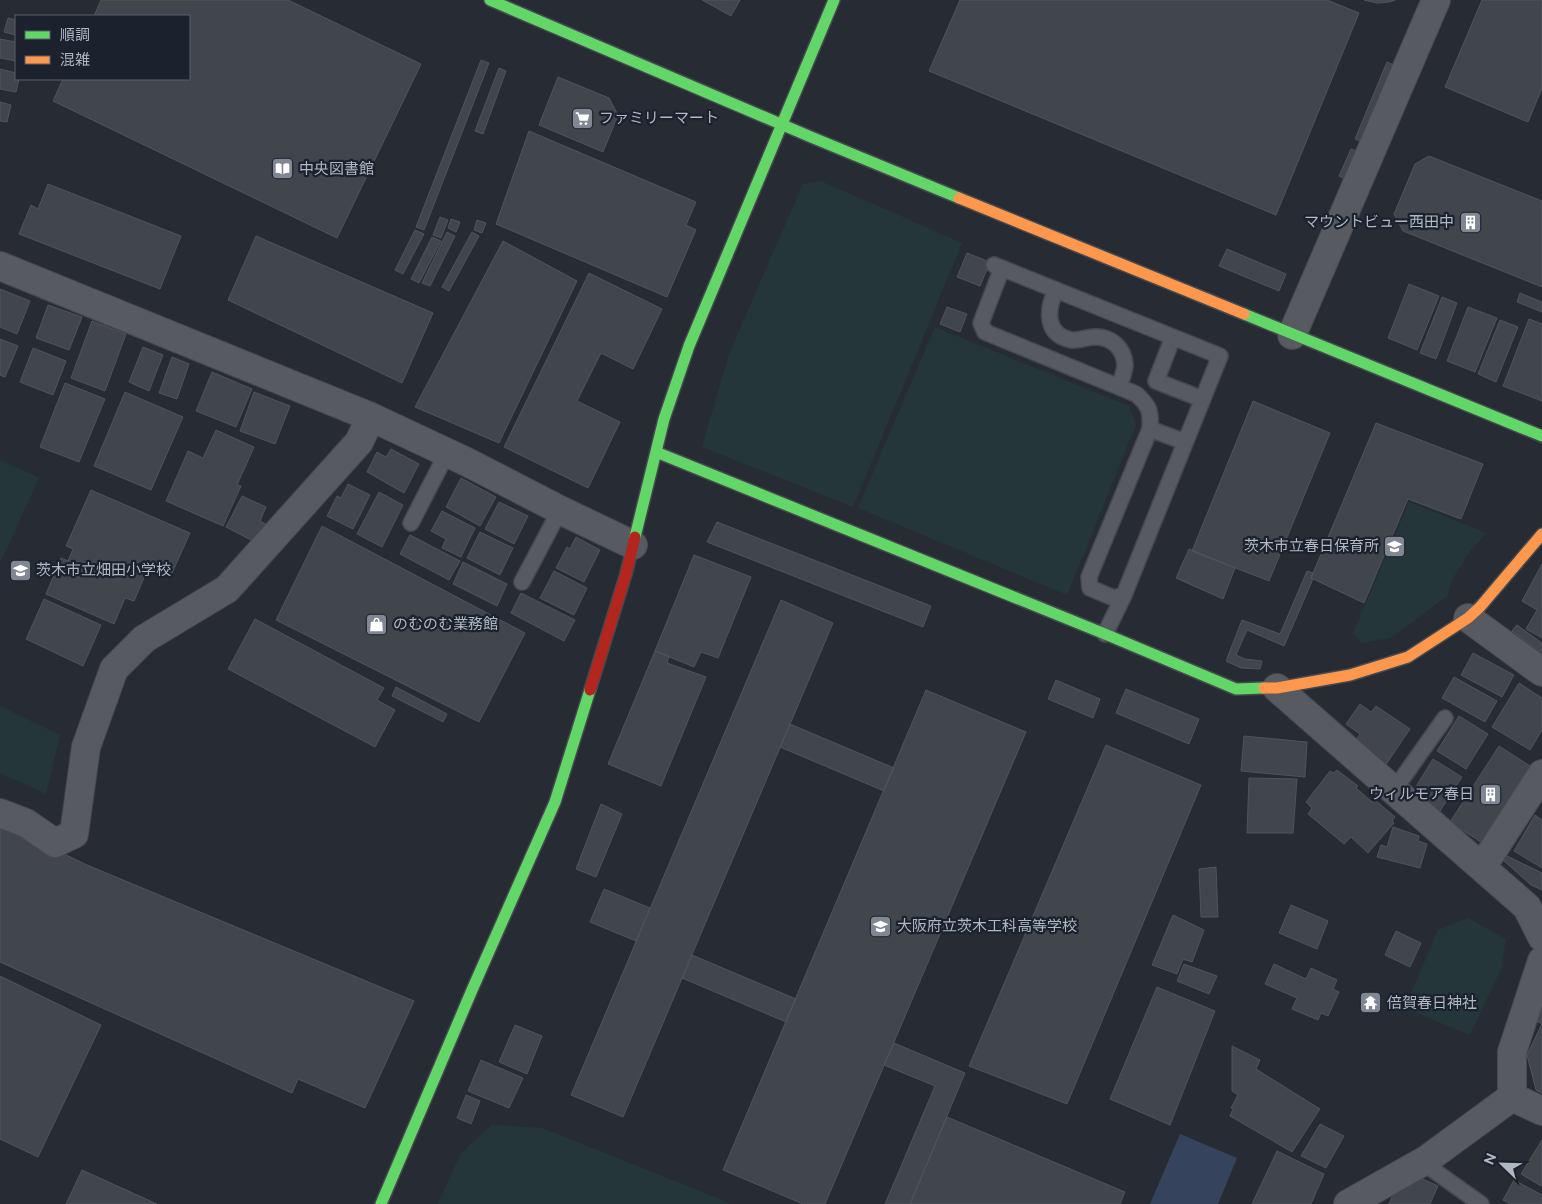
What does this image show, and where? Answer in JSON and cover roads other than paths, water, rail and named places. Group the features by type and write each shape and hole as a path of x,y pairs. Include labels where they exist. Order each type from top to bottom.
{"street":[{"path":"490,0 782,124 1292,335 1542,436"},
{"path":"381,1204 555,802 633,545 664,419 689,346 834,0"},
{"path":"1292,335 1436,0"},
{"path":"0,266 371,417 447,452 633,545"},
{"path":"0,812 26,824 55,843 74,834 86,747 114,668 144,639 227,589 359,442 371,417"},
{"path":"656,452 1105,634 1236,690 1277,688 1350,675 1408,657 1468,618 1480,607 1542,534"},
{"path":"1468,618 1542,672"},
{"path":"1277,688 1527,907 1542,937"},
{"path":"1482,867 1542,774"},
{"path":"1512,1097 1512,1052 1542,961"},
{"path":"1512,1097 1542,1111"},
{"path":"1348,1204 1422,1162 1512,1097"}],"lane":[{"path":"1105,634 1124,595 1220,356 998,267 981,323 985,332 1136,394 1144,401 1151,413 1150,429 1088,577 1090,588 1114,598 1124,595"},
{"path":"1056,290 1049,313 1050,324 1059,333 1070,339 1082,340 1093,336 1105,338 1116,344 1122,352 1125,366 1119,387"},
{"path":"1173,338 1156,381 1202,399"},
{"path":"1150,429 1185,442"},
{"path":"411,523 447,452"},
{"path":"522,582 560,510"},
{"path":"1394,790 1445,718"},
{"path":"1422,1162 1481,1204"}],"water":[{"path":"1180,1134 1237,1158 1218,1204 1150,1204"}],"place":[{"name":"ファミリーマート","path":"583,118"},
{"name":"中央図書館","path":"283,169"},
{"name":"マウントビュー西田中","path":"1470,222"},
{"name":"茨木市立春日保育所","path":"1395,546"},
{"name":"茨木市立畑田小学校","path":"20,570"},
{"name":"のむのむ業務館","path":"377,624"},
{"name":"ウィルモア春日","path":"1490,794"},
{"name":"大阪府立茨木工科高等学校","path":"881,926"},
{"name":"倍賀春日神社","path":"1371,1003"}]}
